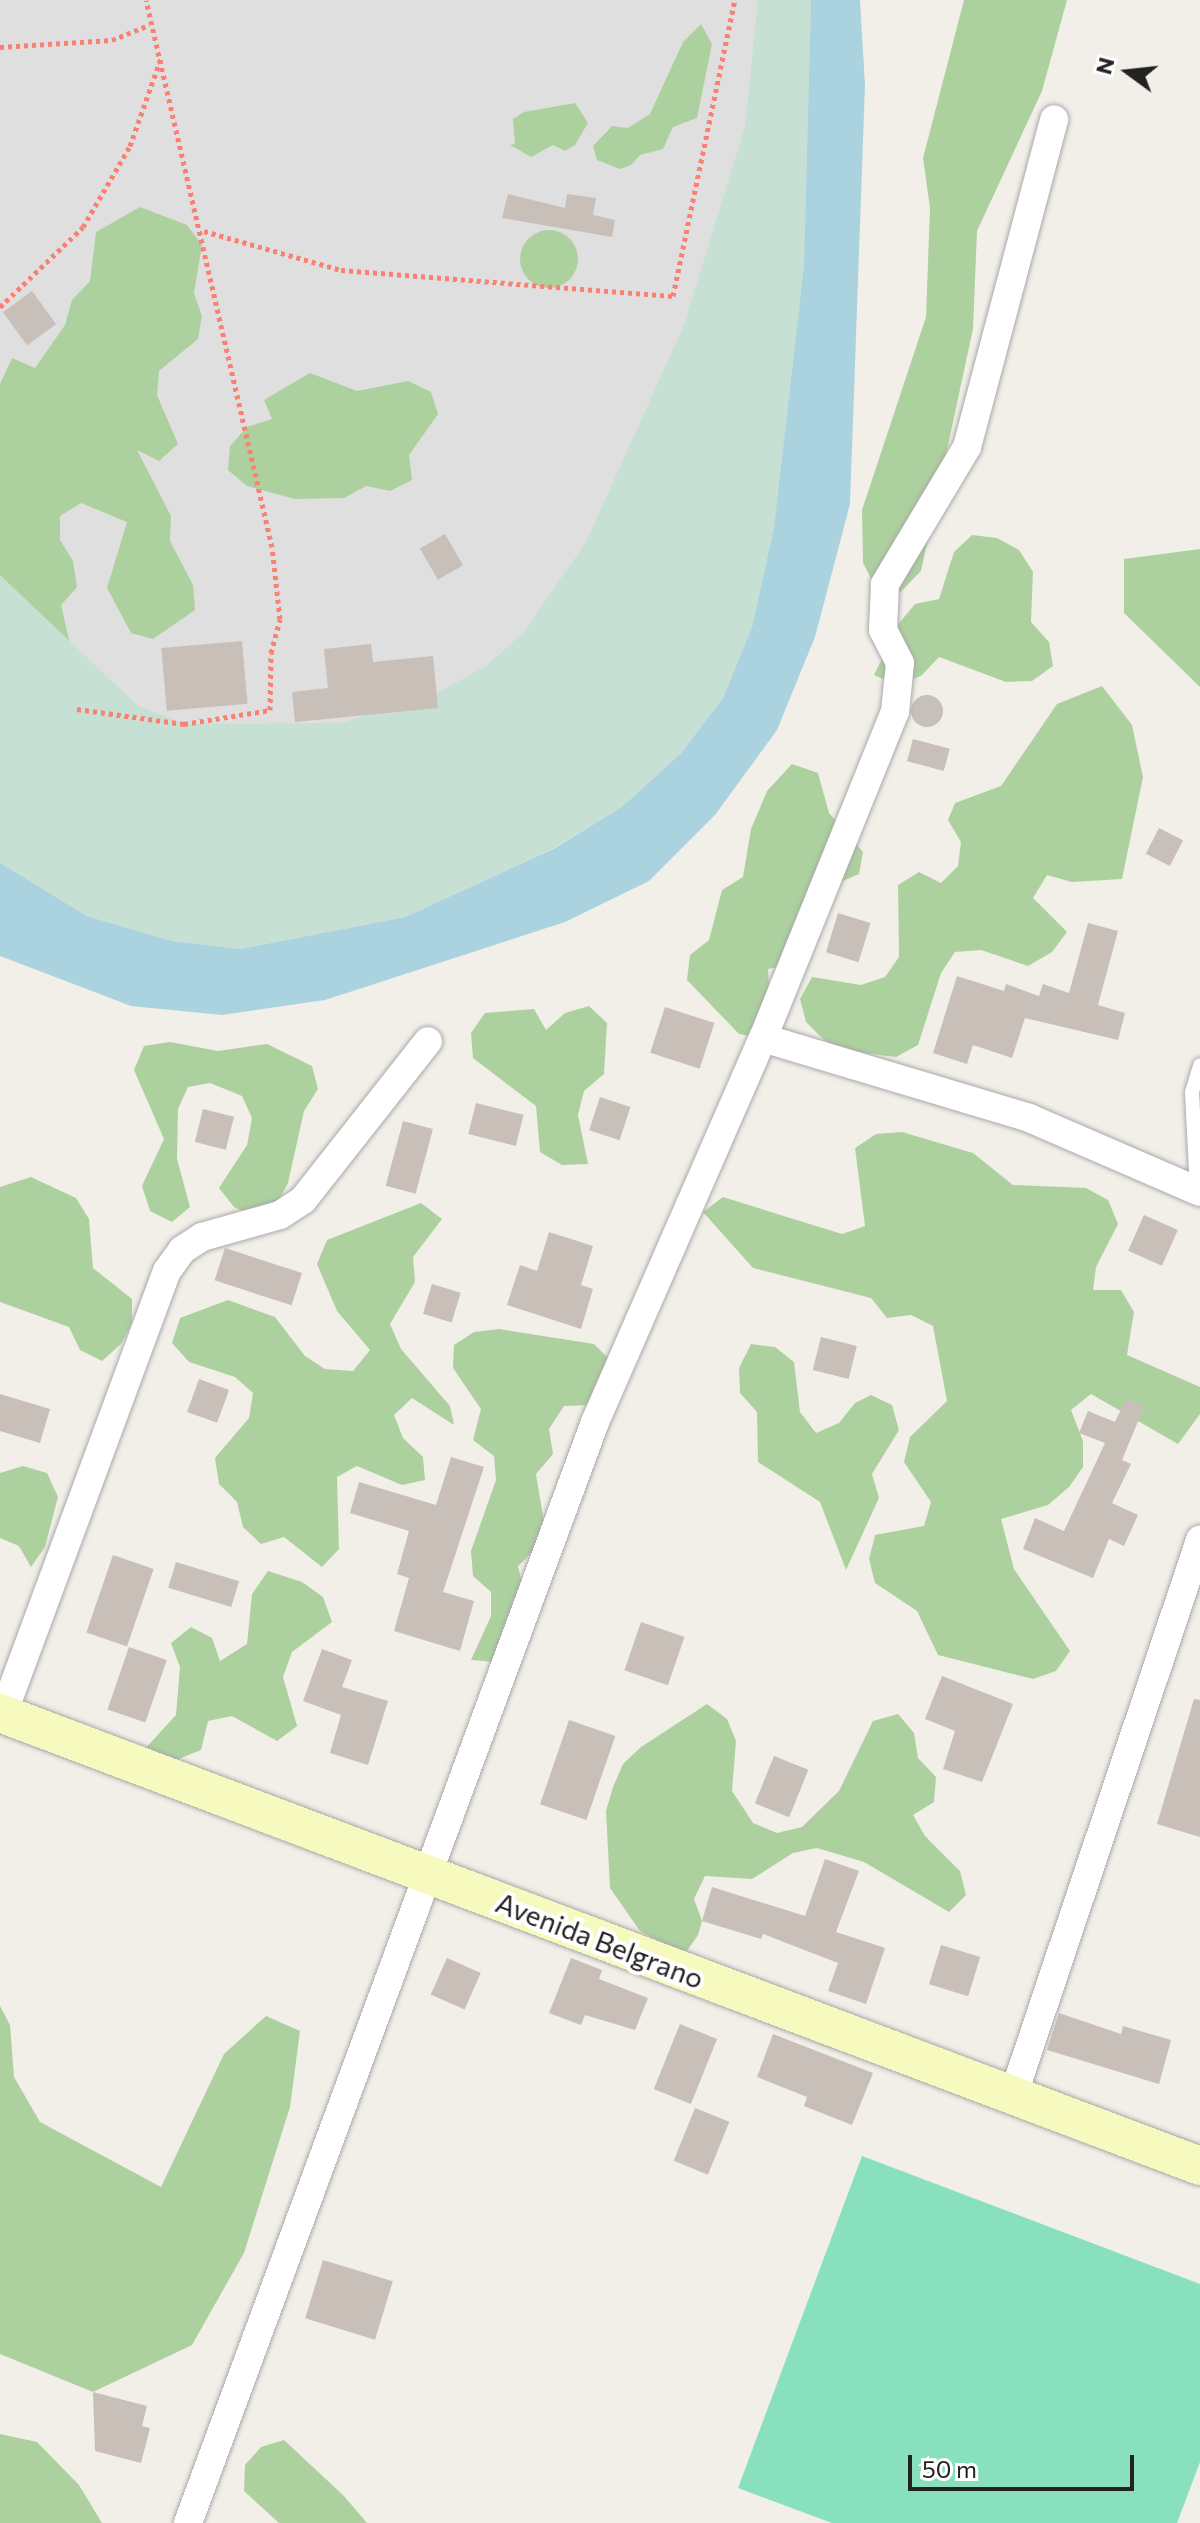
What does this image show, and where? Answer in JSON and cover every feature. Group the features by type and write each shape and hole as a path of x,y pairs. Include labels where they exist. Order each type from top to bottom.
{"street":[{"path":"188,2523 595,1422 763,1038 895,712 900,663 883,630 885,584 967,447 1054,119"},
{"path":"763,1038 1029,1118 1198,1191"},
{"path":"1,1714 167,1271 182,1250 202,1237 280,1215 303,1200 428,1041"},
{"path":"1013,2096 1200,1540"},
{"name":"Avenida Belgrano","path":"1,1714 1200,2166"}],"lane":[{"path":"1198,1191 1192,1092 1200,1065"}],"path":[{"path":"77,709 184,724 270,710 271,653 280,619 272,547 203,231 161,58 149,25 146,0"},
{"path":"203,231 341,270 673,296 735,0"},
{"path":"0,47 112,40 149,25"},
{"path":"0,307 83,227 130,146 161,58"}],"shaded area":[{"path":"0,0 833,0 798,544 0,907"}],"green space":[{"path":"758,0 811,0 804,266 774,527 752,627 723,698 681,753 623,806 554,848 405,917 240,949 172,941 87,916 0,863 0,575 138,706 186,724 341,723 440,691 485,667 524,632 586,542 684,325 745,126"},
{"path":"964,0 1067,0 1042,91 977,231 973,329 921,571 886,607 863,563 862,510 926,317 930,208 923,158"},
{"path":"701,24 712,44 697,118 673,127 663,149 640,155 631,165 620,169 597,160 593,146 612,126 628,128 650,114 683,42"},
{"path":"575,103 588,123 575,145 565,151 553,145 531,157 510,145 515,144 513,119 524,112"},
{"path":"140,207 187,225 202,245 194,293 202,316 198,339 159,371 157,395 178,444 159,461 137,450 171,516 170,541 193,585 195,610 153,639 131,633 107,588 127,522 81,503 60,516 60,540 73,561 77,587 61,605 72,653 0,643 0,384 12,358 35,368 65,325 72,300 90,281 96,232"},
{"path":"549,230 560,232 569,239 576,248 576,270 569,279 560,286 549,288 538,286 529,279 522,270 520,259 522,248 529,239 538,232"},
{"path":"310,373 357,391 408,381 431,392 438,414 409,455 412,480 390,491 366,486 344,498 295,499 247,486 228,470 230,446 247,427 272,419 264,400"},
{"path":"972,535 997,538 1019,550 1033,572 1031,622 1049,642 1053,666 1032,681 1006,682 939,657 921,676 897,685 874,675 900,622 915,604 939,599 954,552"},
{"path":"1200,549 1200,687 1124,613 1124,559"},
{"path":"1102,686 1132,725 1143,777 1122,879 1072,882 1047,875 1033,898 1067,932 1052,952 1028,966 981,950 955,952 941,973 918,1045 896,1057 847,1051 824,1040 806,1022 800,999 812,977 861,985 885,977 899,957 898,885 919,872 941,883 958,866 961,842 948,820 955,803 1001,786 1057,704"},
{"path":"792,764 818,773 829,813 863,852 859,874 819,891 793,964 768,969 771,1019 763,1038 739,1034 687,980 690,955 709,940 722,890 743,877 751,829 767,791"},
{"path":"589,1006 607,1023 604,1074 584,1091 578,1115 588,1164 562,1165 540,1152 536,1106 473,1058 471,1033 485,1013 534,1009 546,1030 565,1013"},
{"path":"170,1042 218,1051 267,1044 312,1066 318,1089 304,1111 288,1183 276,1205 255,1217 234,1207 219,1188 247,1145 252,1118 242,1096 210,1083 188,1087 178,1109 177,1159 190,1207 172,1222 150,1211 142,1186 164,1139 134,1070 144,1046"},
{"path":"902,1132 973,1153 1013,1185 1086,1188 1108,1200 1118,1224 1096,1267 1093,1290 1121,1290 1134,1312 1127,1355 1200,1387 1200,1414 1178,1444 1091,1394 1071,1410 1083,1441 1083,1467 1069,1487 1048,1505 1001,1519 1014,1569 1070,1651 1056,1671 1033,1679 938,1655 917,1611 875,1583 869,1559 875,1535 924,1526 931,1502 904,1462 910,1437 947,1401 933,1326 911,1315 887,1318 871,1298 753,1268 703,1212 723,1197 842,1234 865,1226 855,1148 876,1134"},
{"path":"31,1177 76,1198 89,1219 93,1268 132,1299 132,1323 121,1344 102,1361 80,1350 69,1327 0,1302 0,1187"},
{"path":"421,1203 442,1219 413,1257 415,1282 390,1324 401,1349 450,1406 454,1425 412,1398 394,1415 403,1438 423,1457 425,1480 402,1485 357,1466 337,1477 339,1549 322,1567 284,1537 261,1544 243,1527 237,1502 219,1484 215,1458 249,1418 253,1393 235,1377 189,1362 172,1343 180,1318 228,1300 275,1317 305,1356 325,1369 353,1371 370,1350 337,1311 317,1264 327,1240"},
{"path":"499,1329 594,1344 612,1362 589,1405 564,1406 549,1429 553,1454 536,1474 544,1522 537,1548 518,1566 524,1592 495,1662 471,1660 491,1616 491,1592 473,1576 471,1551 496,1480 494,1456 473,1440 481,1409 453,1368 454,1345 474,1332"},
{"path":"751,1344 775,1347 794,1362 800,1412 816,1433 839,1423 855,1403 871,1395 892,1405 899,1430 872,1474 879,1498 846,1570 820,1502 758,1462 757,1412 740,1393 739,1368"},
{"path":"23,1466 47,1473 58,1497 45,1547 31,1567 19,1546 0,1538 0,1473"},
{"path":"268,1571 302,1582 323,1597 332,1622 292,1652 283,1677 297,1726 277,1741 232,1716 208,1721 201,1750 176,1760 142,1752 176,1715 180,1667 171,1643 191,1627 212,1638 220,1661 247,1644 252,1594"},
{"path":"707,1704 727,1719 736,1741 732,1791 753,1823 777,1833 802,1827 839,1791 873,1721 898,1714 914,1733 918,1758 936,1777 934,1802 913,1815 925,1836 960,1871 966,1895 949,1912 864,1862 817,1848 793,1853 752,1879 705,1876 694,1899 702,1921 698,1935 684,1955 640,1931 610,1888 606,1811 613,1787 623,1764 641,1747"},
{"path":"0,2006 10,2025 14,2077 40,2122 161,2187 224,2054 266,2016 300,2031 290,2107 244,2253 192,2345 93,2392 0,2354"},
{"path":"862,2156 1200,2284 1200,2462 1177,2523 832,2523 738,2488"},
{"path":"0,2434 37,2442 79,2485 102,2523 0,2523"},
{"path":"284,2440 344,2496 367,2523 279,2523 244,2491 245,2465 261,2447"}],"water":[{"path":"811,0 860,0 865,85 850,504 815,637 777,730 715,815 649,881 565,922 325,1000 222,1015 131,1006 0,956 0,863 87,916 172,941 240,949 405,917 555,848 623,806 681,753 723,698 752,627 774,527 804,266"}],"building":[{"path":"508,194 565,208 567,194 596,198 593,215 615,220 612,237 502,218"},
{"path":"32,291 56,324 27,345 3,312"},
{"path":"445,534 463,565 438,580 420,548"},
{"path":"242,641 247,704 167,711 161,648"},
{"path":"371,644 373,662 433,656 438,708 295,722 292,692 328,688 324,649"},
{"path":"927,695 939,699 943,711 939,723 927,727 915,723 911,711 915,699"},
{"path":"913,739 950,749 944,771 907,761"},
{"path":"1159,828 1183,840 1170,866 1146,854"},
{"path":"838,913 871,923 859,962 826,952"},
{"path":"1088,923 1118,931 1098,1005 1125,1013 1118,1040 1025,1018 1012,1058 973,1045 967,1064 933,1053 957,976 1004,991 1006,984 1039,996 1043,984 1069,993"},
{"path":"665,1007 714,1023 700,1069 650,1053"},
{"path":"600,1097 630,1107 620,1140 589,1130"},
{"path":"476,1103 524,1115 516,1146 468,1134"},
{"path":"203,1109 234,1117 226,1150 195,1142"},
{"path":"403,1121 433,1129 416,1194 386,1186"},
{"path":"1144,1215 1178,1230 1162,1266 1128,1251"},
{"path":"549,1232 593,1246 581,1285 593,1289 581,1329 507,1305 520,1265 537,1271"},
{"path":"225,1248 302,1273 292,1305 214,1280"},
{"path":"432,1284 461,1293 452,1322 423,1314"},
{"path":"821,1337 857,1346 849,1379 813,1370"},
{"path":"199,1379 229,1390 217,1423 187,1412"},
{"path":"0,1394 50,1409 40,1443 0,1431"},
{"path":"1126,1399 1144,1407 1122,1460 1131,1464 1112,1503 1138,1515 1124,1546 1109,1539 1093,1578 1023,1549 1035,1518 1064,1531 1105,1443 1079,1433 1088,1411 1115,1422"},
{"path":"451,1457 484,1467 443,1592 474,1601 460,1651 394,1631 409,1578 397,1574 409,1531 350,1513 359,1482 436,1505"},
{"path":"113,1555 154,1569 127,1647 86,1633"},
{"path":"176,1562 239,1581 231,1607 168,1588"},
{"path":"641,1622 684,1637 668,1685 624,1670"},
{"path":"129,1647 167,1660 145,1722 108,1709"},
{"path":"322,1649 352,1660 342,1687 388,1701 368,1765 330,1753 341,1715 303,1701"},
{"path":"942,1676 1013,1704 982,1782 943,1769 955,1731 925,1719"},
{"path":"1194,1699 1200,1700 1200,1837 1157,1824"},
{"path":"569,1720 615,1736 586,1820 540,1804"},
{"path":"774,1756 808,1770 789,1817 755,1803"},
{"path":"825,1859 859,1871 836,1932 885,1948 866,2004 828,1991 838,1963 763,1934 761,1939 702,1921 712,1887 805,1916"},
{"path":"941,1945 980,1957 968,1996 929,1984"},
{"path":"447,1958 481,1973 465,2010 431,1995"},
{"path":"571,1958 602,1970 599,1979 648,1998 635,2030 585,2015 581,2025 549,2013"},
{"path":"1059,2013 1121,2034 1123,2026 1171,2040 1159,2084 1047,2050"},
{"path":"680,2024 717,2039 691,2104 654,2089"},
{"path":"773,2034 873,2073 852,2125 804,2106 807,2097 757,2077"},
{"path":"695,2108 729,2122 708,2175 674,2161"},
{"path":"323,2260 393,2281 375,2340 305,2318"},
{"path":"93,2392 147,2406 142,2426 150,2428 141,2463 95,2451"}]}
